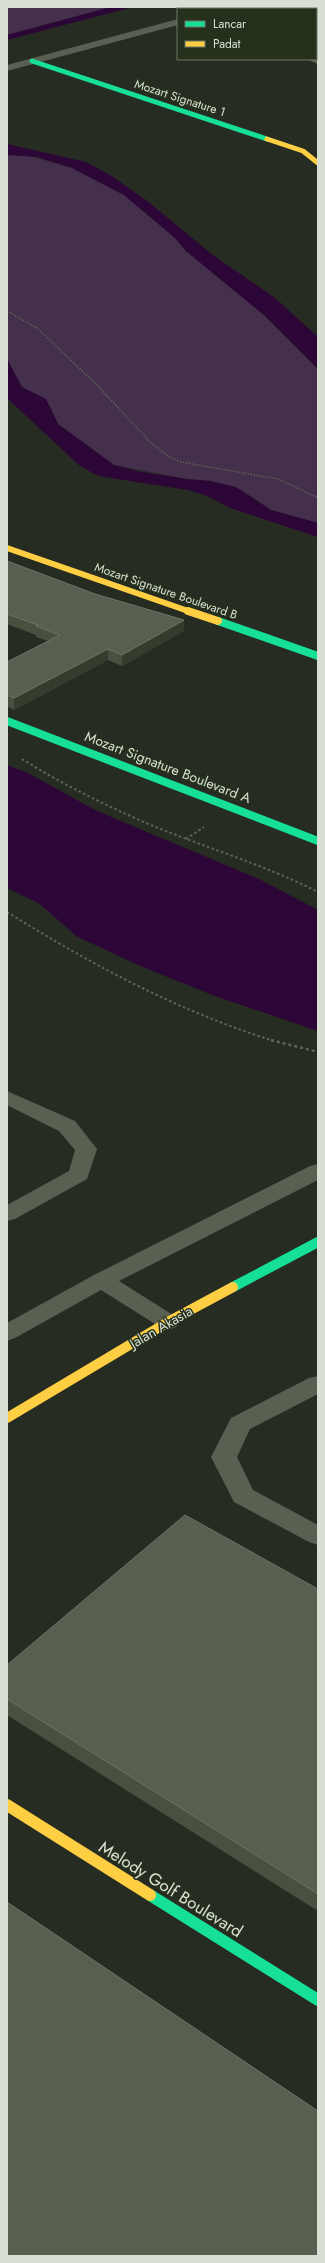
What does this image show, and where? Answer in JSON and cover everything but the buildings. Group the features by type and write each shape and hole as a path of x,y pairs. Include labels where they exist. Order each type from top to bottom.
{"street":[{"path":"7,68 177,22"},
{"name":"Mozart Signature 1","path":"32,61 303,152 317,161"},
{"name":"Mozart Signature Boulevard B","path":"7,548 318,656"},
{"name":"Mozart Signature Boulevard A","path":"7,721 318,841"},
{"path":"7,1097 67,1126 86,1149 79,1174 7,1214"},
{"path":"7,1333 102,1280 318,1171"},
{"name":"Jalan Akasia","path":"7,1418 168,1322 318,1242"},
{"path":"102,1280 168,1322"},
{"path":"318,1384 240,1424 224,1457 243,1496 318,1536"},
{"name":"Melody Golf Boulevard","path":"7,1805 318,2000"}],"path":[{"path":"7,311 37,328 91,379 151,443 168,456 181,462 278,480 318,498"},
{"path":"18,757 61,783 133,817 286,876 318,892"},
{"path":"7,912 63,948 150,994 250,1034 318,1052"}],"shaded area":[{"path":"7,7 111,7 7,35"},
{"path":"111,7 133,7 7,40 7,35"},
{"path":"7,144 86,162 110,175 146,200 214,256 274,297 318,337 318,369 264,315 186,251 175,238 124,195 72,168 37,157 7,155"},
{"path":"23,154 72,168 124,195 175,238 186,251 264,315 318,369 318,523 271,510 251,496 210,481 186,479 114,465 58,424 50,406 22,387 7,359 7,155"},
{"path":"7,359 22,387 46,399 58,424 114,465 137,471 186,479 210,481 236,487 271,510 318,523 318,537 230,508 207,496 188,490 98,476 80,466 7,398"},
{"path":"7,765 28,773 97,811 259,879 318,910 318,1031 215,996 140,966 76,936 40,904 7,888"}],"traffic: fast":[{"path":"32,61 267,139"},
{"path":"218,621 318,656"},
{"path":"7,721 318,841"},
{"path":"233,1287 318,1242"},
{"path":"150,1895 318,2000"}],"traffic: slow":[{"path":"267,139 303,151 318,163"},
{"path":"7,548 218,621"},
{"path":"7,1418 168,1322 233,1287"},
{"path":"7,1805 150,1895"}]}
